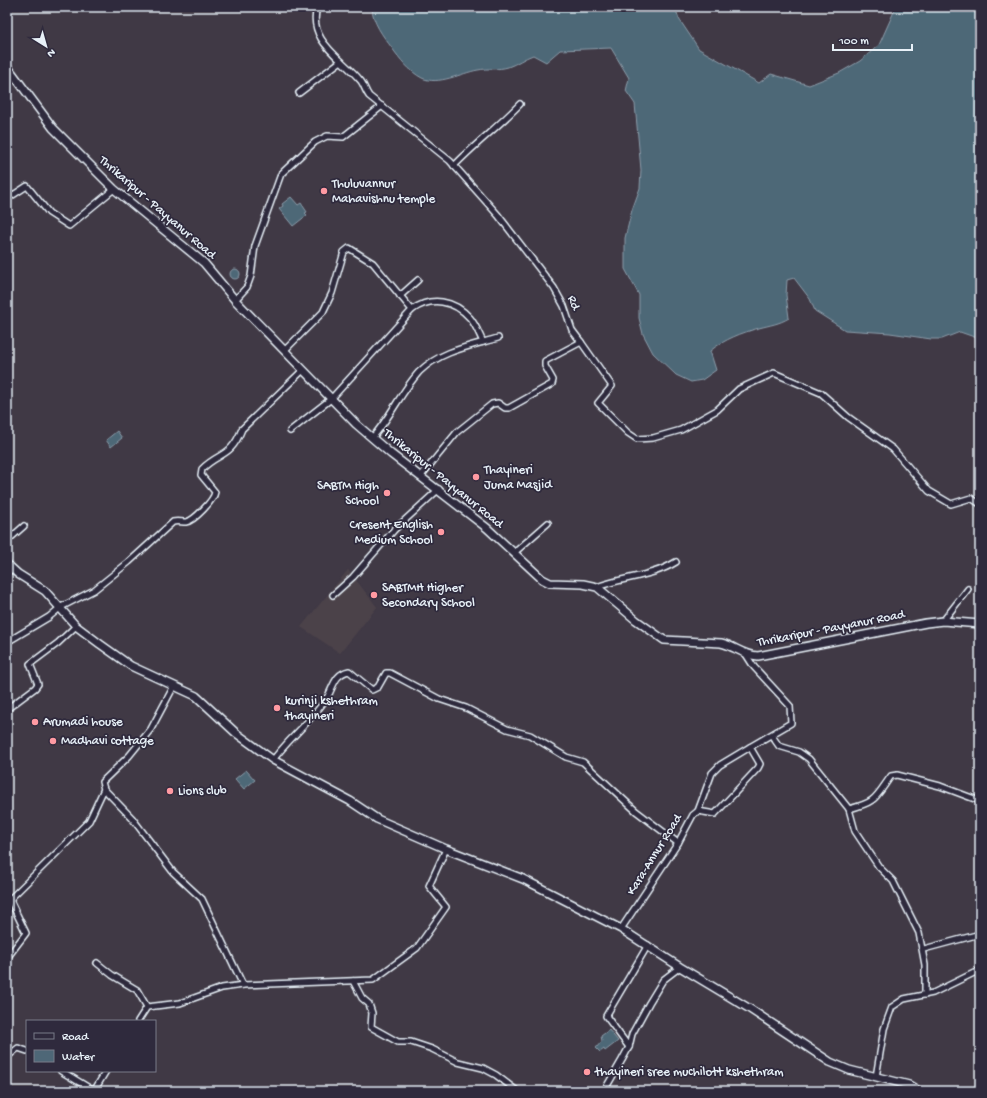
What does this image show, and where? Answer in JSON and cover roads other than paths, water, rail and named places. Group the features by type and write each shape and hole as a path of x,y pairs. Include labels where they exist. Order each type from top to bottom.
{"main road":[{"name":"Thrikaripur - Payyanur Road","path":"7,66 53,128 114,190 204,263 235,300 285,350 330,399 372,438 487,528 533,572 550,583 583,584 597,587 636,620 664,640 727,644 747,656 758,656 943,621 980,624"},
{"path":"7,564 18,574 45,591 61,607 76,626 131,666 196,696 236,733 273,760 350,801 377,819 446,849 523,879 621,929 648,945 680,968 750,1009 830,1062 849,1070 909,1084 919,1091"}],"street":[{"name":"Rd","path":"317,7 315,27 318,36 362,81 364,90 369,96 454,166 498,215 554,288 564,306 572,330 612,386 598,403 628,433 637,439 653,438 681,430 717,410 739,389 774,373 821,393 848,417 893,449 929,491 951,504 971,498 980,504"},
{"path":"300,93 341,61"},
{"path":"454,166 475,144 497,128 520,104"},
{"path":"235,300 247,287 251,276 255,246 281,174 315,142 326,136 343,137 382,106"},
{"path":"7,200 27,186 49,213 70,226 114,190"},
{"path":"285,350 323,312 332,293 346,249 349,248 373,263 412,310"},
{"path":"400,296 418,280"},
{"path":"290,431 330,399 412,310 420,304 438,300 454,306 469,317 483,342"},
{"path":"372,438 390,416 420,372 446,355 462,348 498,338"},
{"path":"421,476 457,432 492,404 498,403 505,408 509,408 552,384 552,380 545,366 545,361 580,342"},
{"path":"7,642 45,620 61,607 94,590 130,562 173,522 186,522 190,520 210,503 215,492 201,474 202,469 231,450 242,430 303,370"},
{"path":"333,595 353,577 394,530 439,489"},
{"path":"514,553 548,522"},
{"path":"7,541 24,526"},
{"path":"597,587 620,579 643,576 666,568 676,562"},
{"path":"943,621 968,589"},
{"path":"7,709 38,684 30,664 58,643 76,626"},
{"path":"698,811 712,773 720,765 772,736 791,723 790,706 754,667 747,656"},
{"path":"273,760 294,734 316,715 339,675 349,671 372,690 378,687 386,674 390,673 433,696 466,708 507,729 530,735 566,757 583,762 636,811 678,844"},
{"path":"174,686 151,729 129,756 102,782 104,789 132,818 173,872 202,900 243,985"},
{"path":"772,736 779,746 800,752 809,759 849,809 855,831 879,867 893,881 919,932 924,949 925,995"},
{"name":"Kara-Annur Road","path":"621,929 678,844 693,815 698,811 715,814 758,768 760,764 750,747"},
{"path":"849,809 864,805 874,800 891,776 897,775 940,786 980,801"},
{"path":"7,958 26,933 9,897 89,821 104,789"},
{"path":"147,1007 180,1003 222,988 243,985 373,980 417,948 446,907 429,886 446,849"},
{"path":"924,949 980,934"},
{"path":"629,1047 606,1016 648,945"},
{"path":"97,963 112,975 137,990 147,1007"},
{"path":"604,1091 629,1047 632,1034 664,980 680,968"},
{"path":"876,1077 884,1029 892,1007 904,999 933,993 980,970"},
{"path":"353,981 372,1013 371,1027 398,1042 411,1042 432,1049 447,1058 483,1068 496,1075 517,1091"},
{"path":"139,1020 147,1007"},
{"path":"7,1057 18,1048 26,1051"},
{"path":"64,1072 94,1091 105,1072"}],"water":[{"path":"372,7 675,7 679,19 699,49 759,83 771,74 809,85 839,73 860,61 879,45 896,7 980,7 980,339 960,332 942,339 931,339 890,333 845,330 815,311 810,299 794,278 787,280 786,295 789,318 778,323 740,334 710,351 716,370 702,380 691,382 676,375 653,353 643,334 639,318 639,295 625,269 625,238 632,210 640,188 641,170 635,104 626,91 629,78 611,48 560,50 546,62 533,55 504,68 478,70 442,80 428,80 413,72 398,56 379,29 372,13"},
{"path":"291,197 298,205 301,203 307,212 305,213 307,215 293,226 279,209 283,206 282,204"},
{"path":"233,269 237,269 240,274 237,279 233,279 230,276 230,272"},
{"path":"117,431 122,438 111,447 106,440"},
{"path":"246,770 255,780 244,789 235,779"},
{"path":"609,1030 618,1041 605,1051 604,1049 600,1052 596,1048 602,1041 601,1036"}],"place":[{"name":"Thuluvannur Mahavishnu temple","path":"324,191"},
{"name":"Thayineri Juma Masjid","path":"476,477"},
{"name":"SABTM High School","path":"387,493"},
{"name":"Cresent English Medium School","path":"441,532"},
{"name":"SABTMH Higher Secondary School","path":"374,595"},
{"name":"kurinji kshethram thayineri","path":"277,708"},
{"name":"Arumadi house","path":"35,722"},
{"name":"Madhavi cottage","path":"53,741"},
{"name":"Lions club","path":"170,791"},
{"name":"thayineri sree muchilott kshethram","path":"587,1072"}]}
